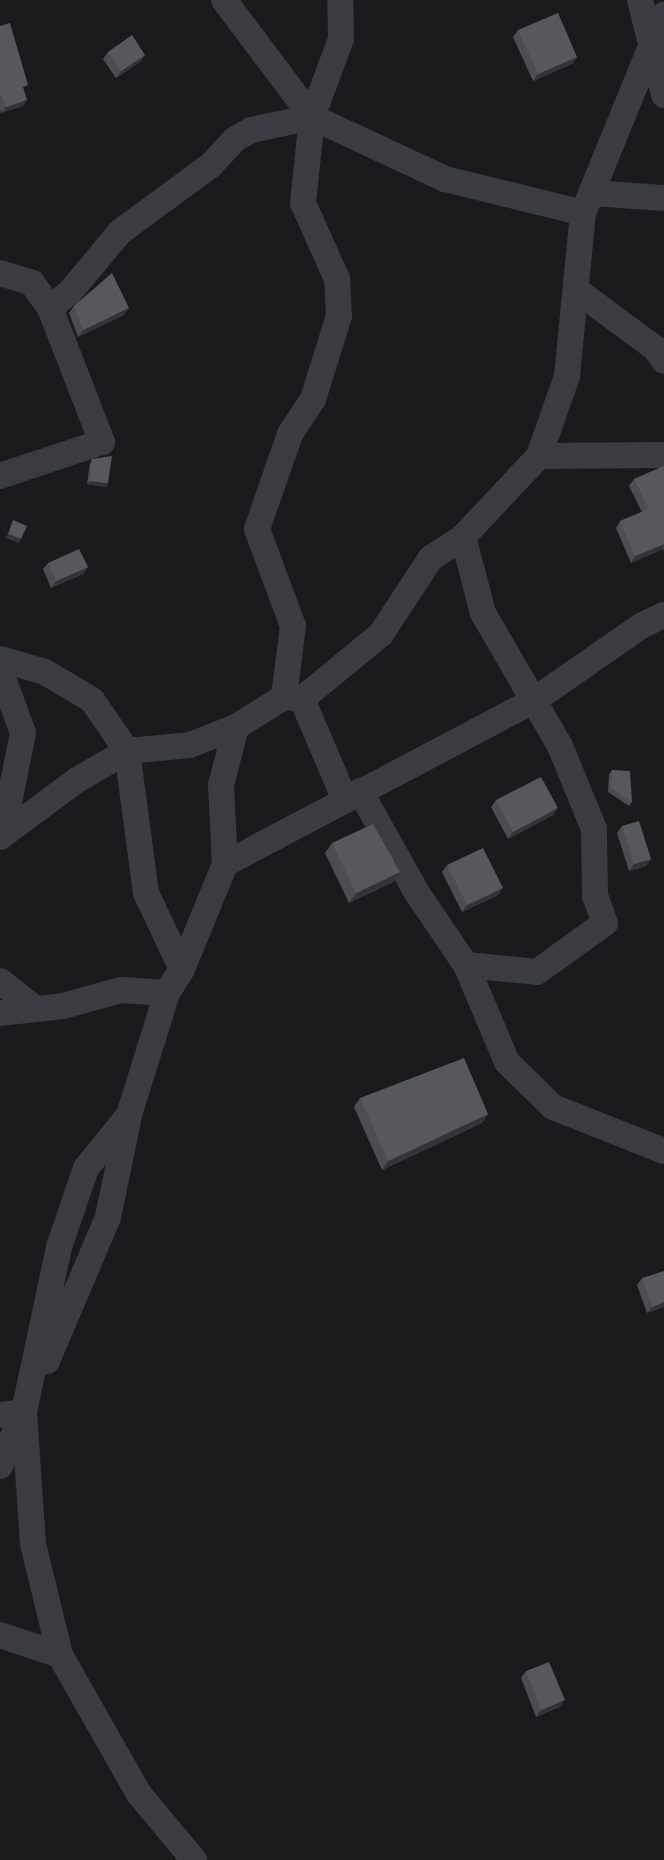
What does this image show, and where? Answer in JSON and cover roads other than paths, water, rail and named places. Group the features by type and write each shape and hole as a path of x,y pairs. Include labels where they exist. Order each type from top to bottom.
{"street":[{"path":"225,0 312,117 445,179 587,203 664,198"},
{"path":"340,0 341,40 312,117 303,204 337,279 339,316 313,399 290,434 257,528 293,626 293,698 353,795 466,965 508,1062 553,1107 664,1151"},
{"path":"640,0 664,95"},
{"path":"2,835 127,751 190,745 236,727 293,698 381,634 431,558 463,537 539,456 568,376 587,203 652,52 664,15"},
{"path":"50,308 70,292 120,232 211,165 235,139 251,130 312,117"},
{"path":"0,273 32,283 50,308 102,442 67,457 7,465"},
{"path":"579,292 656,349 664,361"},
{"path":"539,456 664,455"},
{"path":"463,537 483,612 559,746 594,829 596,896 605,923 537,972 466,965"},
{"path":"225,864 533,701 641,626 664,615"},
{"path":"0,659 45,671 92,700 127,751 146,893 182,969"},
{"path":"0,670 23,733 2,835"},
{"path":"194,1860 139,1794 60,1655 33,1544 12,1414 108,1217 129,1115 167,993 182,969 225,864 221,785 236,727"},
{"path":"0,981 33,1007"},
{"path":"0,1013 33,1007 63,1006 121,990 167,993"},
{"path":"0,1466 59,1247 86,1168 129,1115"},
{"path":"0,1635 60,1655"}]}
